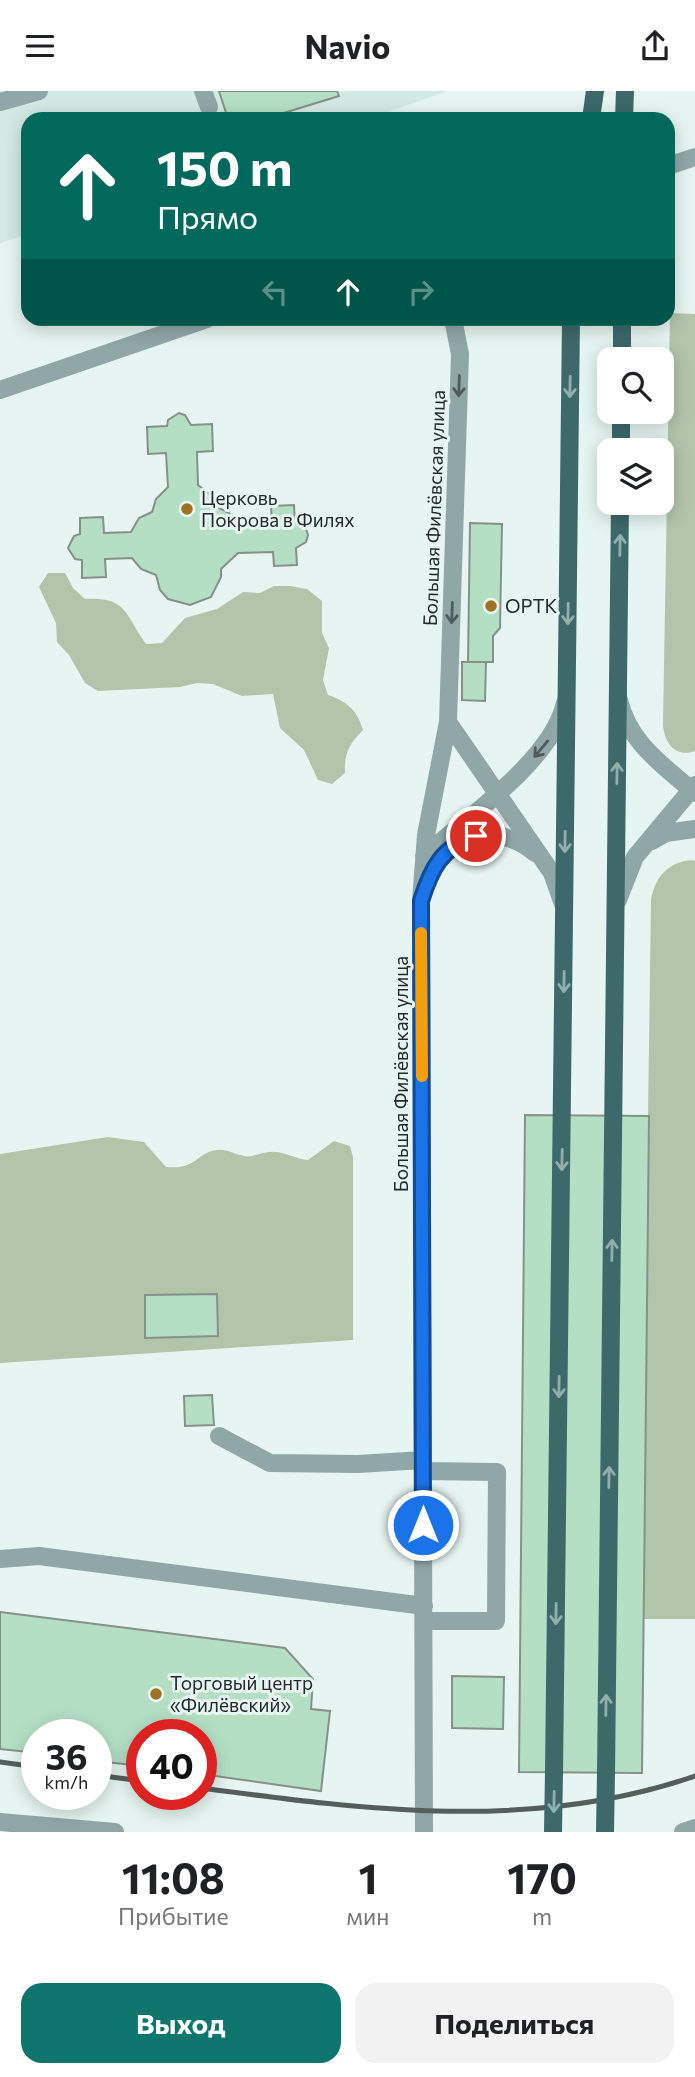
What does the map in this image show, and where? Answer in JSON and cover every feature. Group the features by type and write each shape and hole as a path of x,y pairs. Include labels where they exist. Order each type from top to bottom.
{"main road":[{"path":"592,112 595,91"},
{"path":"624,112 625,91"},
{"path":"554,1832 571,326"},
{"path":"622,326 622,347"},
{"path":"605,1832 620,515"}],"street":[{"path":"0,102 39,91"},
{"path":"675,164 695,157"},
{"path":"0,390 176,326"},
{"name":"Большая Филёвская улица","path":"424,1832 421,901 426,835 448,722 460,354 454,326"},
{"path":"424,856 547,744 562,714 567,693"},
{"path":"616,915 628,869 694,789 639,744 622,713 618,694"},
{"path":"448,722 542,859 559,889 565,913"},
{"path":"644,847 666,833 695,829"},
{"path":"421,901 437,862 464,840 491,835 504,837 530,848 542,859"},
{"path":"0,1559 39,1556 424,1613 496,1621 497,1472 423,1466 270,1463 219,1436"},
{"path":"0,1822 115,1832"},
{"path":"683,1832 695,1828"}],"shaded area":[{"path":"0,91 448,91 387,112 21,112 21,236 0,243"}],"green space":[{"path":"675,313 695,314 695,751 677,751 666,738 663,726 667,515 674,515 674,438 668,438 668,424 674,424 674,347 669,347 670,326 675,326"},
{"path":"48,573 65,573 73,588 85,599 99,599 117,604 146,644 162,643 185,618 217,609 243,592 260,593 274,586 307,589 322,601 322,633 329,648 323,680 328,695 351,708 363,730 348,750 345,773 332,784 318,780 304,750 280,728 273,694 242,696 213,684 197,683 180,687 98,691 85,683 69,655 57,642 56,623 39,587"},
{"path":"695,861 695,1619 641,1619 651,900 656,884 664,872 676,864"},
{"path":"108,1137 144,1142 166,1167 184,1166 210,1151 217,1150 248,1156 276,1152 308,1160 334,1141 350,1146 353,1157 353,1340 0,1363 0,1154"}],"building":[{"path":"219,91 337,91 339,96 287,112 226,112"},
{"name":"Церковь Покрова в Филях","path":"179,413 185,415 191,425 212,424 213,451 197,452 198,485 213,497 217,507 229,513 239,527 272,526 271,506 294,505 295,523 306,529 308,535 306,542 296,548 297,565 274,566 273,552 238,553 221,569 221,577 211,597 190,605 168,599 160,590 156,575 141,569 132,558 105,559 106,577 82,578 82,560 75,559 68,548 74,536 80,534 80,518 103,517 104,533 131,532 139,518 152,512 156,499 168,487 166,453 148,454 147,427 167,426 168,420"},
{"path":"470,523 502,524 500,628 493,636 493,662 468,662"},
{"path":"462,662 486,662 485,701 462,700"},
{"path":"525,1115 649,1116 642,1773 519,1772"},
{"path":"217,1294 218,1336 145,1338 145,1295"},
{"path":"212,1395 214,1425 185,1426 184,1396"},
{"name":"Торговый центр «Филёвский»","path":"0,1612 285,1648 313,1679 311,1709 330,1711 321,1791 217,1776 217,1719 126,1719 126,1764 112,1763 112,1719 21,1719 21,1751 0,1749"},
{"path":"452,1676 504,1677 503,1729 452,1728"}],"railway":[{"path":"0,1762 21,1765"},
{"path":"217,1790 388,1809 511,1810 573,1805 634,1793 695,1776"},
{"path":"112,1777 126,1779"}],"slow traffic":[{"path":"421,933 422,1076"}],"place":[{"name":"Церковь Покрова в Филях","path":"187,509"},
{"name":"ОРТК","path":"491,606"},
{"name":"Торговый центр «Филёвский»","path":"156,1694"}],"route":[{"path":"423,1525 421,901 432,871 444,853 453,845 476,836"}]}
